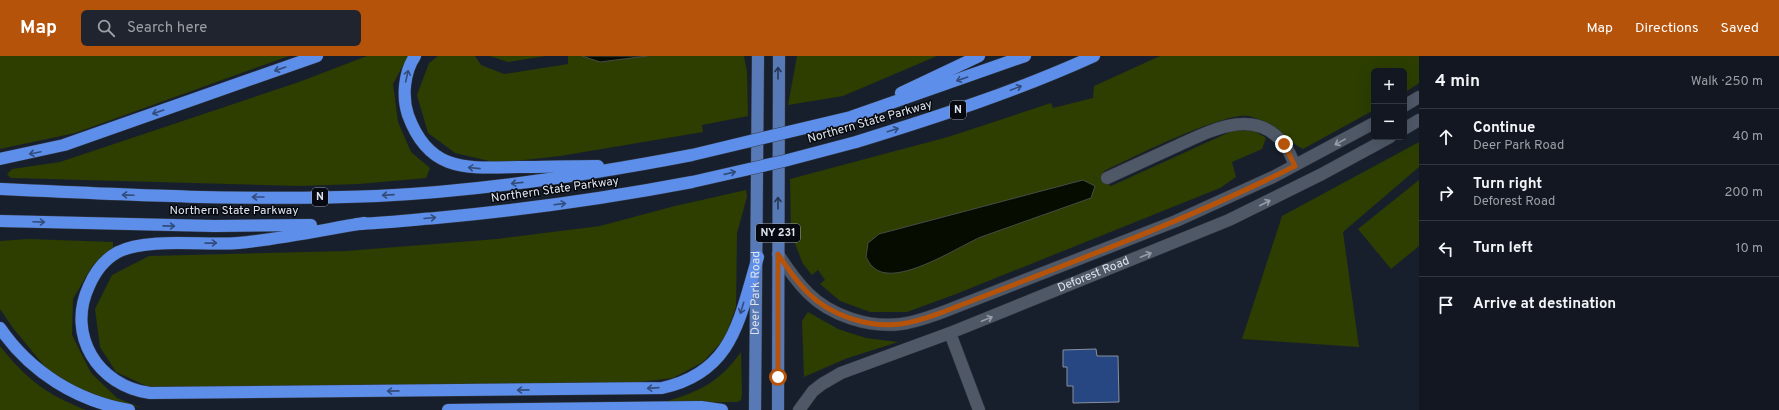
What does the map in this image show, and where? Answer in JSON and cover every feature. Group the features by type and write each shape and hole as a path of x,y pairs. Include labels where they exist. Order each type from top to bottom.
{"highway":[{"path":"0,159 15,157 64,145 317,56"},
{"path":"415,56 408,71 405,83 406,109 416,133 424,144 444,160 456,165 482,169 639,165"},
{"path":"851,117 980,56"},
{"name":"Northern State Parkway","path":"0,189 209,197 370,196 523,182 639,165 851,117 1025,56"},
{"name":"Northern State Parkway","path":"0,221 215,226 364,224 471,215 569,203 692,182 856,142 960,109 1059,72 1094,56"},
{"path":"364,224 238,243 151,244 127,248 106,261 92,279 86,291 81,322 82,332 89,352 96,364 114,381 137,391 150,393 662,388 690,379 715,361 725,350 738,325 758,257"},
{"path":"0,328 17,350 28,361 67,389 97,402 129,410"},
{"path":"448,410 701,407 722,410"}],"main road":[{"name":"Deer Park Road","path":"755,410 758,257 758,56"},
{"name":"Deer Park Road","path":"778,410 779,56"}],"street":[{"path":"1407,104 1419,97"},
{"path":"1407,127 1419,120"},
{"path":"1107,178 1215,129 1234,124 1253,124 1269,131 1284,144 1295,166"},
{"name":"Deforest Road","path":"778,254 789,272 809,294 831,309 867,323 890,325 902,324 943,312 1176,221 1225,200 1295,166 1371,125"},
{"name":"Deforest Road","path":"799,410 813,391 841,373 950,333 1229,220 1322,174 1384,140"},
{"path":"950,333 979,410"}],"green space":[{"path":"0,56 289,56 75,133 0,149"},
{"path":"367,56 408,56 393,84 398,122 411,152 430,168 426,178 359,184 300,186 11,178 7,174 12,169 60,162 299,82"},
{"path":"438,56 475,56 481,65 504,74 568,64 568,56 744,56 747,72 748,116 702,125 703,132 560,156 498,163 455,153 428,133 417,95 429,63"},
{"path":"490,56 546,56 508,62"},
{"path":"797,56 937,56 843,96 788,105"},
{"path":"1160,56 1419,56 1419,83 1407,91 1407,68 1371,68 1371,112 1303,149 1294,144 1272,125 1264,121 1249,116 1236,117 1219,121 1177,137 1104,171 1101,179 1111,186 1232,131 1253,130 1266,138 1262,149 1232,162 1236,177 1220,188 956,294 907,312 870,312 840,301 820,284 825,280 818,270 812,275 803,264 791,233 790,179 948,137 1051,103 1053,108 1093,98 1094,86"},
{"path":"1419,142 1419,167 1343,232 1359,347 1242,339 1282,216"},
{"path":"1419,180 1419,246 1391,269 1358,229"},
{"path":"746,190 747,197 737,233 736,307 725,338 703,362 673,378 630,383 151,388 116,372 100,347 95,309 112,275 149,256 346,251 497,239 600,226 675,206"},
{"path":"28,239 113,242 113,249 92,266 73,299 72,335 91,373 117,398 142,408 82,391 46,368 13,328 0,309 0,241"},
{"path":"808,312 838,329 866,338 898,342 845,359 804,377 802,321"},
{"path":"0,346 19,368 38,385 60,398 86,410 0,410"},
{"path":"741,352 741,400 737,402 661,403 686,395 706,385 724,372"}],"shaded area":[{"path":"582,56 647,56 600,62"},
{"path":"1083,180 1095,186 1091,198 981,237 927,264 911,270 896,273 883,272 872,266 866,257 868,243 879,234"}],"building":[{"path":"1096,349 1097,356 1118,356 1119,402 1073,403 1073,386 1067,386 1067,367 1063,367 1063,350"}],"route":[{"path":"778,377 778,254 789,272 809,294 831,309 867,323 890,325 915,322 1176,221 1273,177 1295,166 1284,144"}]}
